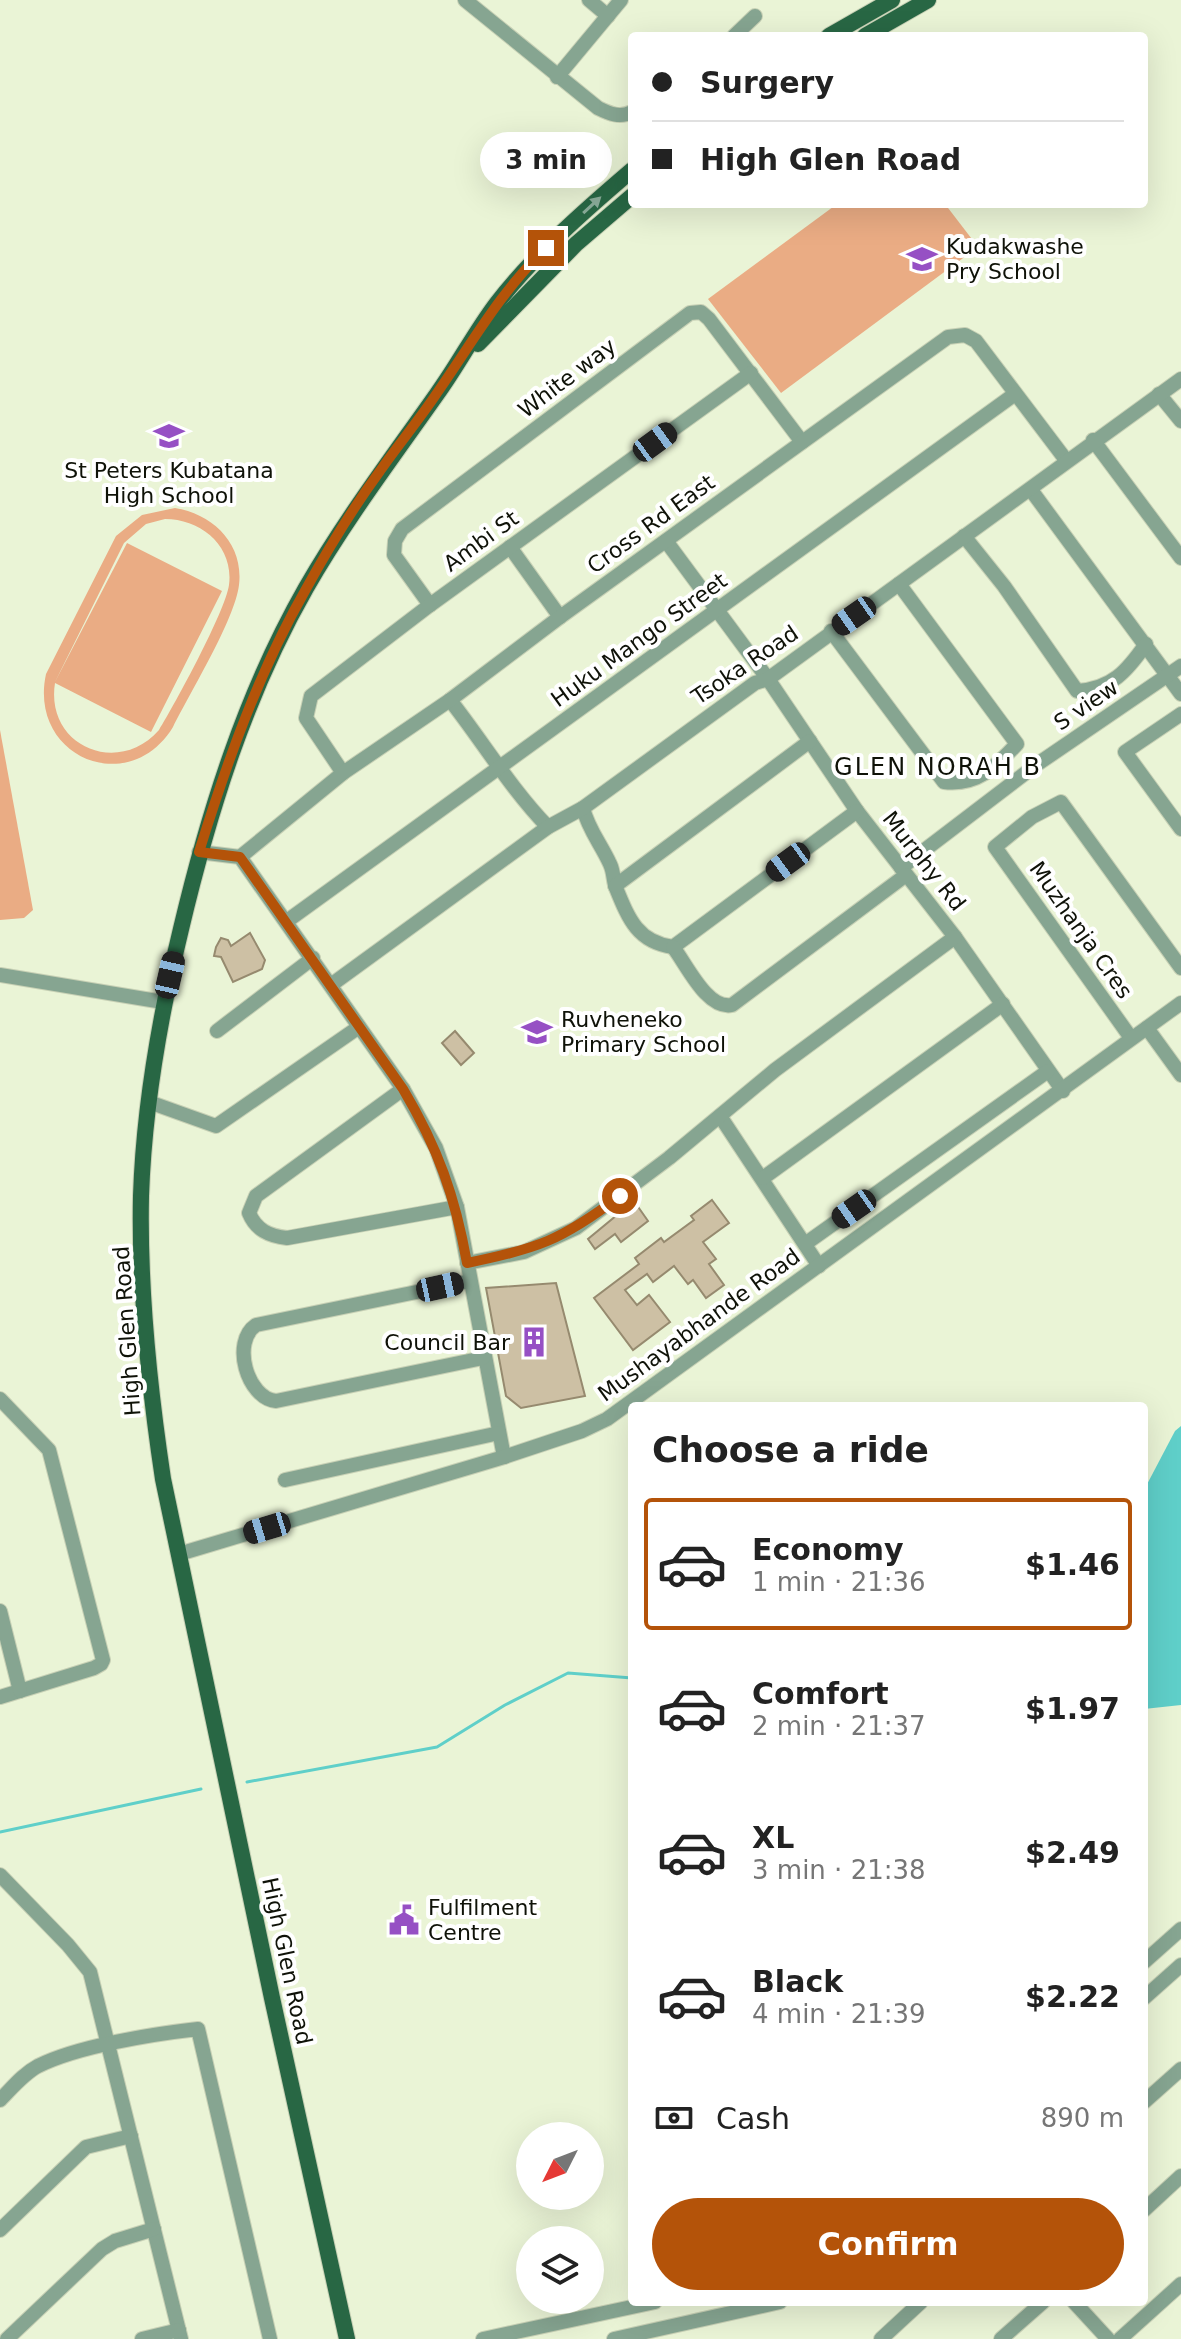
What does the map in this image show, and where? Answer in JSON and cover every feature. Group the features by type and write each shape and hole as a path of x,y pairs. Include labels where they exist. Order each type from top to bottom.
{"main road":[{"path":"836,32 892,0"},
{"path":"872,32 928,0"},
{"name":"High Glen Road","path":"347,2339 179,1554 154,1418 146,1333 141,1197 149,1102 163,1002 199,852 223,775 275,649 306,589 378,473 452,371 494,306 527,267 628,174"},
{"name":"High Glen Road","path":"452,371 576,244 628,199"}],"street":[{"path":"465,0 557,77 609,114 628,114"},
{"path":"589,0 608,16"},
{"path":"557,77 621,0"},
{"path":"738,32 755,16"},
{"name":"White way","path":"430,605 394,555 395,541 402,529 690,313 701,312 709,319 802,442"},
{"name":"Cross Rd East","path":"240,857 343,773 450,700 560,617 955,334 976,341 1066,460"},
{"name":"Ambi St","path":"343,773 306,718 311,696 430,605 751,373"},
{"name":"Tsoka Road","path":"331,985 548,827 583,808 755,683 768,679 1181,379"},
{"name":"Huku Mango Street","path":"287,921 1015,394"},
{"path":"1159,394 1181,421"},
{"path":"1093,440 1181,558"},
{"path":"1031,490 1146,644 1175,670 1181,694"},
{"path":"964,536 1004,586 1077,691 1102,688 1116,679 1129,669 1146,644"},
{"name":"Murphy Rd","path":"666,541 768,679 857,811 955,937 1063,1091"},
{"path":"510,547 560,617"},
{"path":"831,631 944,782 959,784 977,779 991,770 1017,744 899,584"},
{"name":"S view","path":"673,947 713,1002 724,1007 732,1005 1036,765 1175,670"},
{"path":"450,700 502,768 522,800 548,827"},
{"path":"1181,714 1125,752 1181,829"},
{"path":"615,886 810,741"},
{"name":"Muzhanja Cres","path":"1131,1038 995,847 1032,817 1061,802 1181,968"},
{"path":"583,808 587,824 612,867 615,886 639,933 653,944 673,947 857,811"},
{"path":"199,852 240,857 403,1089 436,1148 457,1207 504,1457"},
{"path":"467,1263 524,1252 576,1228 775,1070 955,937"},
{"path":"217,1031 313,958"},
{"path":"0,975 163,1002"},
{"name":"Mushayabhande Road","path":"631,1402 1181,1003"},
{"path":"763,1178 1003,1004"},
{"path":"149,1102 216,1126 359,1027"},
{"path":"1147,1028 1181,1075"},
{"path":"805,1244 1048,1071"},
{"path":"403,1089 256,1196 249,1213 253,1223 275,1237 287,1238 457,1207"},
{"path":"720,1116 819,1266"},
{"path":"470,1281 256,1325 247,1335 244,1354 258,1393 266,1400 276,1401 483,1358"},
{"path":"0,1399 49,1450 103,1660 98,1667 0,1697"},
{"name":"Mushayabhande Road","path":"179,1554 582,1431 628,1404"},
{"path":"285,1480 499,1433"},
{"path":"0,1611 20,1691"},
{"path":"0,1875 90,1972 180,2335 142,2339"},
{"path":"1148,1958 1181,1929"},
{"path":"1148,1994 1181,1965"},
{"path":"0,2100 39,2066 107,2045 198,2029 270,2339"},
{"path":"1148,2098 1181,2069"},
{"path":"0,2230 86,2147 131,2136"},
{"path":"1148,2206 1181,2176"},
{"path":"7,2339 102,2249 115,2241 154,2229"},
{"path":"1120,2339 1181,2284"},
{"path":"483,2339 636,2306"},
{"path":"614,2339 762,2306"},
{"path":"881,2339 917,2306"},
{"path":"1001,2339 1038,2306"},
{"path":"1078,2306 1108,2339"}],"shaded area":[{"path":"832,208 948,208 978,247 781,393 708,299"},
{"path":"175,508 189,511 213,524 231,544 239,570 239,585 221,636 173,727 154,749 132,761 109,764 86,759 67,746 52,727 44,703 46,674 116,536 142,515","holes":["165,519 178,520 202,530 220,547 229,571 226,598 159,730 142,744 124,751 105,752 88,748 73,738 61,724 55,705 55,683 151,732 222,591 127,543 55,682 124,543 146,524"]},
{"path":"0,730 33,910 24,918 0,920"}],"water":[{"path":"1181,1426 1181,1705 1148,1709 1148,1482 1175,1431"}],"building":[{"path":"250,933 265,960 262,969 233,982 221,957 214,956 216,947 221,938 228,940 231,946"},
{"path":"455,1031 474,1053 461,1065 442,1043"},
{"path":"712,1200 729,1223 703,1242 716,1259 709,1264 724,1285 706,1298 693,1280 688,1284 674,1266 653,1282 647,1274 625,1290 637,1305 649,1295 670,1322 633,1350 594,1298 639,1264 635,1258 661,1238 664,1242 694,1220 691,1216"},
{"path":"634,1201 648,1221 621,1242 615,1234 595,1249 588,1239"},
{"name":"Council Bar","path":"556,1283 585,1396 521,1408 506,1396 486,1288"}],"waterway":[{"path":"247,1782 437,1747 505,1705 568,1673 628,1678"},
{"path":"0,1832 201,1789"}],"place":[{"name":"Kudakwashe Pry School","path":"922,259"},
{"name":"St Peters Kubatana High School","path":"169,436"},
{"name":"Ruvheneko Primary School","path":"537,1032"},
{"name":"Council Bar","path":"534,1342"},
{"name":"Fulfilment Centre","path":"404,1920"}],"district":[{"name":"GLEN NORAH B","path":"938,767"}],"route":[{"path":"546,248 494,306 437,394 378,473 306,589 275,649 250,708 223,775 199,852 240,857 403,1089 436,1148 448,1179 457,1207 467,1263 524,1252 556,1239 620,1196"}]}
